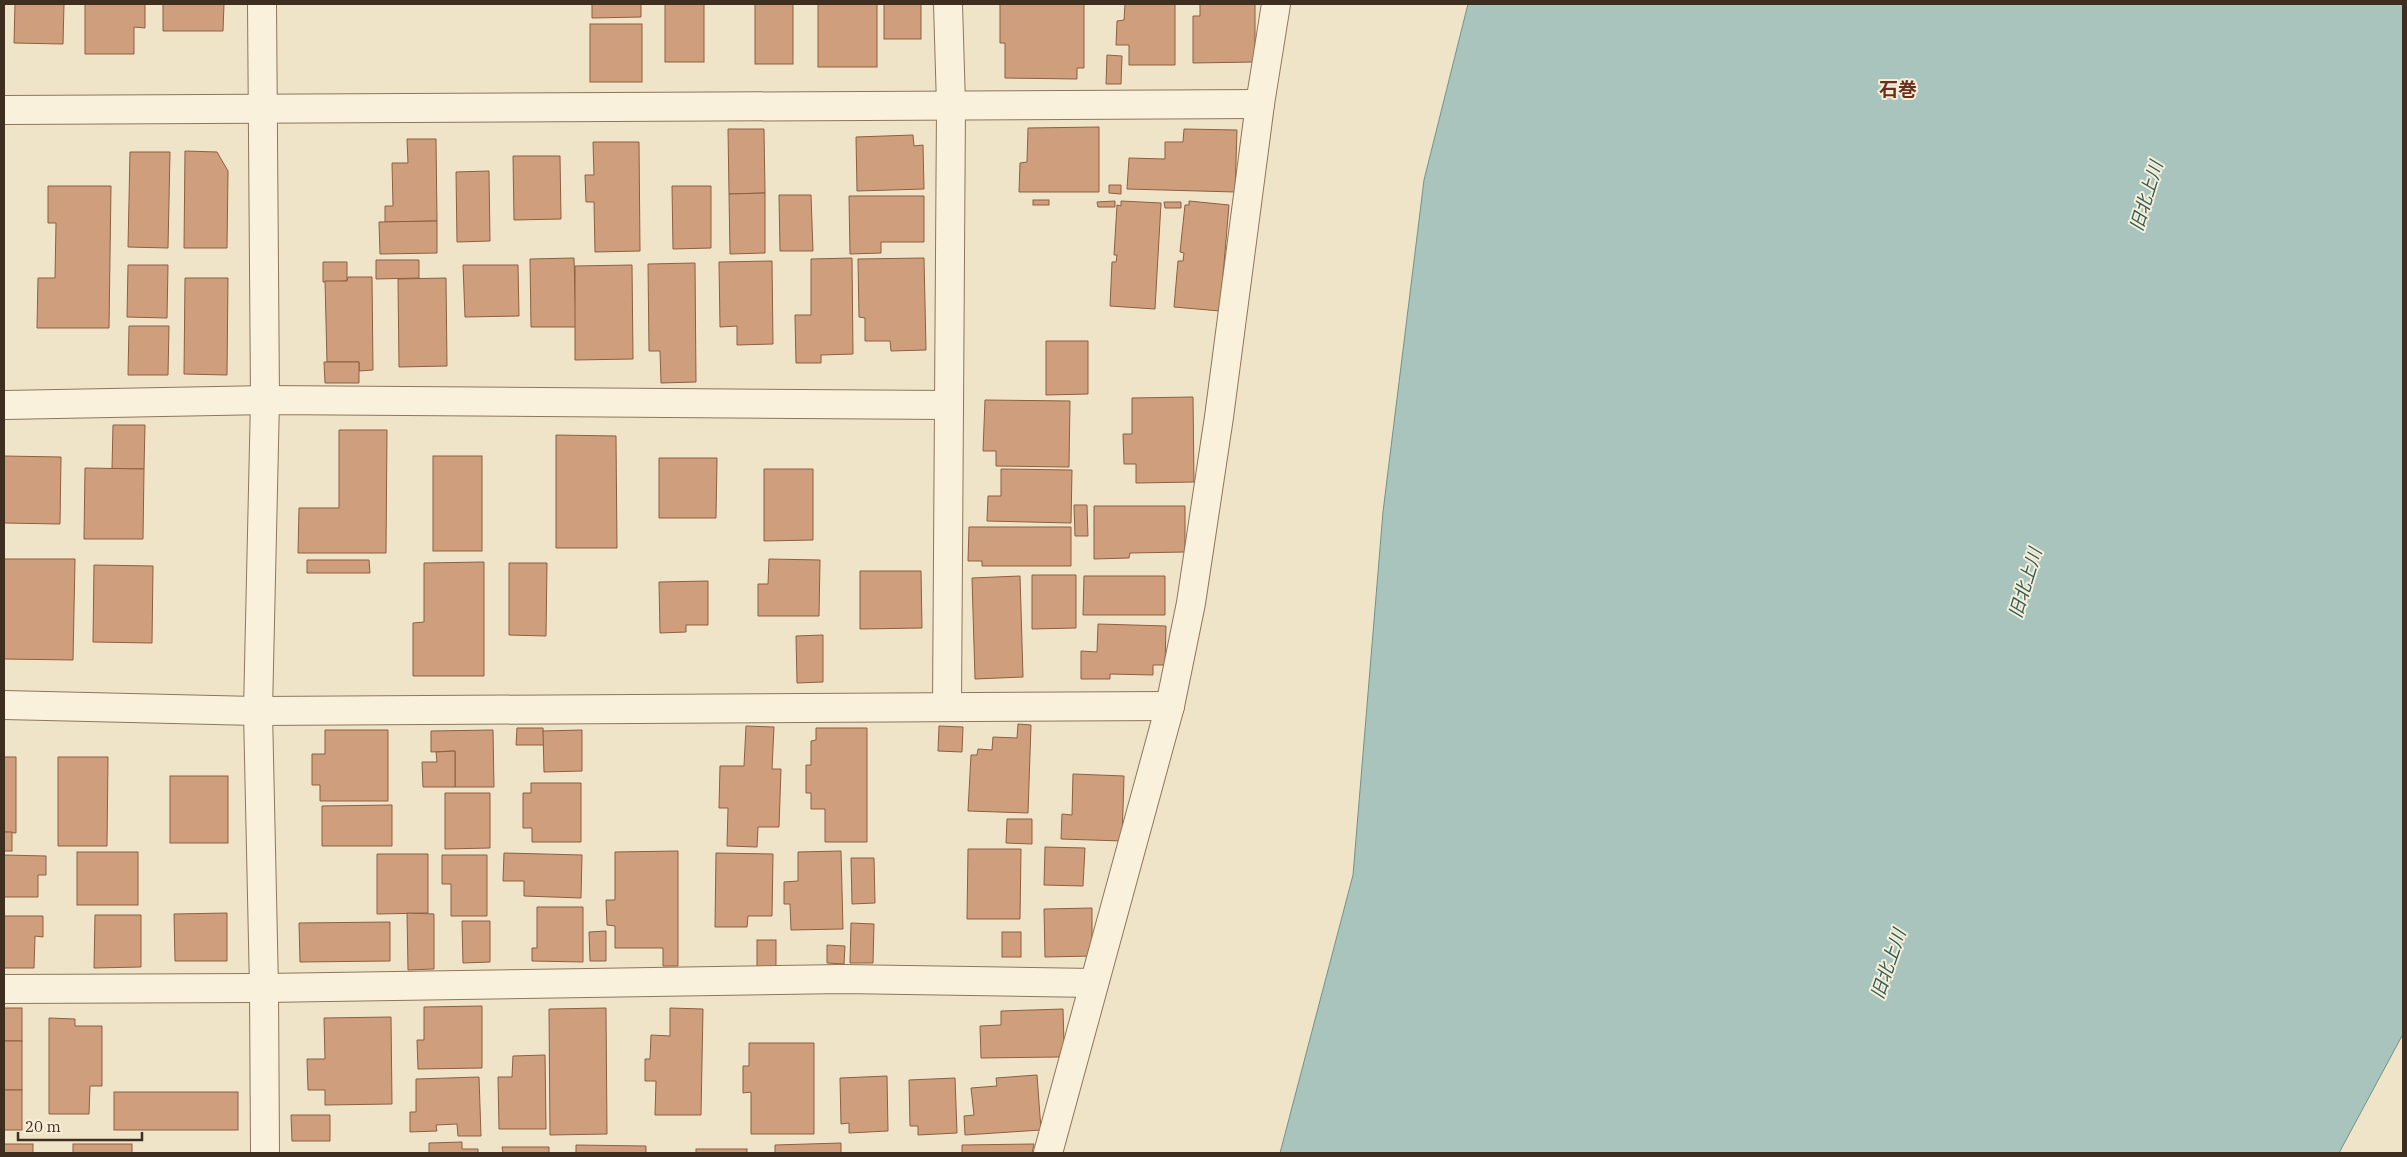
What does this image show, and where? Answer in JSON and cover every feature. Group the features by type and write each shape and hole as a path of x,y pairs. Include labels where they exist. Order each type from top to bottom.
{"street":[{"path":"262,4 264,400 258,711 264,988 265,1153"},
{"path":"948,4 951,105 948,706"},
{"path":"1048,1153 1170,706 1191,603 1219,417 1260,104 1276,4"},
{"path":"4,110 262,107 1260,104"},
{"path":"4,406 264,400 949,405"},
{"path":"4,705 258,711 1170,706"},
{"path":"4,989 264,988 843,979 1094,983"}],"water":[{"name":"旧北上川","path":"1468,4 2403,4 2403,1034 2339,1153 1280,1153 1353,875 1383,512 1424,180"}],"building":[{"path":"15,4 64,4 63,44 14,43"},
{"path":"85,4 145,4 145,28 134,27 134,54 85,54"},
{"path":"163,4 224,4 223,31 163,31"},
{"path":"592,4 641,4 641,17 592,18"},
{"path":"665,4 704,4 704,62 665,62"},
{"path":"755,4 793,4 793,64 755,64"},
{"path":"818,4 877,4 877,67 818,67"},
{"path":"884,4 921,4 921,39 884,39"},
{"path":"1000,4 1084,4 1084,68 1077,68 1077,79 1005,78 1005,43 1000,43"},
{"path":"1125,4 1175,4 1175,65 1129,65 1129,45 1116,45 1117,21 1124,20"},
{"path":"1200,4 1255,4 1255,62 1193,63 1193,16 1200,16"},
{"path":"590,24 642,24 642,82 590,82"},
{"path":"1107,55 1122,56 1121,84 1106,84"},
{"path":"1099,127 1099,192 1019,192 1020,163 1027,162 1028,128"},
{"path":"728,129 764,129 765,193 729,194"},
{"path":"1184,129 1237,130 1235,192 1127,189 1129,158 1165,159 1165,142 1183,142"},
{"path":"913,135 914,146 923,145 924,189 857,191 856,137"},
{"path":"407,139 436,139 437,221 385,222 385,206 393,206 392,163 408,163"},
{"path":"593,142 639,142 640,251 595,252 594,202 586,202 585,175 594,175"},
{"path":"185,151 217,152 228,171 227,248 184,248"},
{"path":"130,152 170,152 168,248 128,247"},
{"path":"513,156 560,156 561,219 514,220"},
{"path":"489,171 490,241 457,242 456,172"},
{"path":"1109,185 1121,185 1121,194 1109,193"},
{"path":"48,186 111,186 109,328 37,328 38,278 55,278 56,223 48,223"},
{"path":"672,186 711,186 711,248 673,249"},
{"path":"765,193 765,253 730,254 729,194"},
{"path":"779,195 811,195 813,251 780,251"},
{"path":"849,196 924,196 924,242 881,242 881,253 850,254"},
{"path":"1033,200 1049,200 1049,205 1033,205"},
{"path":"1115,201 1115,207 1098,207 1097,202"},
{"path":"1121,201 1161,203 1155,309 1110,306 1112,262 1116,262 1117,255 1114,255 1117,205 1121,206"},
{"path":"1189,201 1229,205 1220,311 1174,307 1178,261 1183,261 1184,253 1180,252 1185,205 1189,205"},
{"path":"1164,202 1181,202 1181,208 1165,208"},
{"path":"437,221 437,253 380,254 379,222"},
{"path":"574,258 576,327 531,327 530,259"},
{"path":"852,258 853,354 821,355 821,363 796,363 795,315 811,315 811,259"},
{"path":"924,258 926,350 891,351 890,341 865,341 865,318 859,317 858,259"},
{"path":"376,260 419,260 419,278 376,279"},
{"path":"772,261 773,344 737,345 737,326 720,327 719,262"},
{"path":"323,262 347,262 347,281 323,282"},
{"path":"695,263 696,382 661,383 660,351 649,351 648,264"},
{"path":"128,265 168,265 167,318 127,317"},
{"path":"463,265 518,265 519,316 465,317"},
{"path":"632,265 633,359 575,360 575,266"},
{"path":"348,277 372,277 373,370 359,371 359,362 327,362 325,281 347,281"},
{"path":"185,278 228,278 227,375 184,374"},
{"path":"446,278 447,366 399,367 398,279"},
{"path":"129,326 169,326 168,375 128,375"},
{"path":"1046,341 1088,341 1088,394 1046,395"},
{"path":"324,362 359,362 359,383 325,383"},
{"path":"1193,397 1194,482 1136,483 1136,464 1124,464 1123,434 1132,434 1132,398"},
{"path":"985,400 1070,401 1069,467 996,466 996,451 983,451"},
{"path":"113,425 145,425 144,469 112,469"},
{"path":"339,430 387,430 386,553 298,553 299,508 339,508"},
{"path":"556,435 616,436 617,548 556,548"},
{"path":"4,456 61,457 60,524 4,523"},
{"path":"433,456 482,456 482,551 433,551"},
{"path":"659,458 717,458 716,518 659,518"},
{"path":"85,468 144,469 143,539 84,539"},
{"path":"764,469 813,469 813,540 764,541"},
{"path":"1001,469 1072,470 1071,523 987,521 988,496 1001,496"},
{"path":"1074,505 1087,505 1088,536 1075,536"},
{"path":"1094,506 1185,506 1185,552 1130,553 1129,558 1094,559"},
{"path":"969,527 1071,527 1071,566 982,566 982,561 968,561"},
{"path":"4,559 75,559 73,660 4,659"},
{"path":"769,559 820,560 819,616 758,616 758,584 768,584"},
{"path":"307,560 369,560 370,573 307,573"},
{"path":"484,562 484,676 413,676 413,623 424,622 424,563"},
{"path":"509,563 547,563 546,636 509,635"},
{"path":"94,565 153,566 152,643 93,642"},
{"path":"860,571 921,571 922,628 860,629"},
{"path":"1032,575 1076,575 1076,628 1032,629"},
{"path":"1020,576 1023,677 975,679 972,578"},
{"path":"1084,576 1165,576 1165,615 1083,615"},
{"path":"708,581 708,625 686,625 686,632 660,633 659,582"},
{"path":"1098,624 1166,626 1165,665 1153,665 1153,675 1110,674 1110,679 1081,679 1081,651 1097,652"},
{"path":"823,635 823,682 797,683 796,636"},
{"path":"1018,724 1031,725 1028,813 968,811 971,755 977,755 978,749 992,750 993,737 1017,738"},
{"path":"746,726 774,727 772,769 781,769 779,827 758,827 757,847 727,846 728,808 719,808 720,766 744,766"},
{"path":"939,726 963,727 962,752 938,751"},
{"path":"517,728 543,728 544,745 516,745"},
{"path":"816,728 867,728 867,842 825,842 825,809 811,809 811,793 806,793 806,765 811,765 811,741 816,740"},
{"path":"325,730 388,730 388,801 320,801 320,785 312,785 312,754 325,754"},
{"path":"493,730 494,787 455,787 455,751 431,752 431,731"},
{"path":"582,730 582,771 544,772 543,731"},
{"path":"455,751 455,787 423,787 422,762 437,762 436,752"},
{"path":"4,757 16,757 16,833 4,832"},
{"path":"58,757 108,757 107,846 58,846"},
{"path":"1073,774 1124,776 1122,841 1061,839 1062,814 1072,815"},
{"path":"170,776 228,776 228,843 170,843"},
{"path":"531,783 581,783 581,842 532,842 532,828 523,828 523,793 531,793"},
{"path":"445,793 490,793 490,848 445,849"},
{"path":"392,805 392,846 322,846 322,806"},
{"path":"1007,819 1032,819 1032,844 1006,843"},
{"path":"4,832 12,832 12,851 4,851"},
{"path":"1045,847 1085,848 1083,886 1044,885"},
{"path":"968,849 1021,849 1020,919 967,919"},
{"path":"678,851 678,966 663,966 663,948 615,948 615,926 607,925 606,900 615,900 615,852"},
{"path":"841,851 843,929 791,930 790,904 784,904 784,882 798,881 798,852"},
{"path":"77,852 138,852 138,905 77,905"},
{"path":"504,853 582,855 581,898 524,896 524,881 503,881"},
{"path":"716,853 773,854 772,916 748,916 747,927 715,927"},
{"path":"377,854 428,854 428,913 377,914"},
{"path":"4,855 46,856 46,875 38,875 38,897 4,897"},
{"path":"442,855 487,855 487,916 451,916 451,884 442,884"},
{"path":"851,858 874,858 875,903 852,904"},
{"path":"537,907 583,907 583,962 532,961 532,948 537,948"},
{"path":"1092,908 1092,956 1045,957 1044,909"},
{"path":"227,913 227,961 175,961 174,914"},
{"path":"407,913 434,914 434,969 408,970"},
{"path":"95,915 141,915 141,967 94,968"},
{"path":"4,916 43,916 43,937 35,936 34,968 4,968"},
{"path":"462,921 490,921 490,962 463,963"},
{"path":"390,922 390,961 300,962 299,923"},
{"path":"851,923 874,924 873,963 850,963"},
{"path":"606,931 606,961 590,961 589,932"},
{"path":"1002,932 1021,932 1021,957 1002,957"},
{"path":"757,940 776,940 776,968 757,968"},
{"path":"827,945 845,946 844,964 827,963"},
{"path":"482,1006 482,1068 418,1069 417,1040 424,1040 424,1007"},
{"path":"4,1008 22,1008 22,1041 4,1041"},
{"path":"606,1008 607,1134 550,1135 549,1009"},
{"path":"670,1008 703,1009 701,1115 655,1115 656,1081 645,1081 645,1059 650,1059 651,1035 670,1036"},
{"path":"1063,1009 1064,1044 1059,1057 981,1058 980,1026 1001,1025 1001,1011"},
{"path":"391,1017 392,1104 325,1105 325,1090 308,1090 307,1059 325,1059 324,1018"},
{"path":"49,1018 75,1019 75,1026 102,1026 102,1086 90,1086 89,1114 49,1114"},
{"path":"4,1041 22,1041 22,1090 4,1090"},
{"path":"749,1043 814,1043 814,1134 751,1134 751,1092 743,1093 743,1066 749,1066"},
{"path":"545,1055 546,1129 499,1129 498,1077 512,1077 513,1056"},
{"path":"1037,1075 1041,1130 965,1135 964,1116 974,1115 971,1088 997,1086 996,1078"},
{"path":"887,1076 888,1131 849,1133 849,1123 841,1124 840,1078"},
{"path":"479,1077 481,1136 458,1136 457,1124 436,1125 437,1131 410,1132 410,1112 416,1112 416,1079"},
{"path":"955,1078 957,1133 918,1135 918,1126 910,1126 909,1080"},
{"path":"4,1090 22,1090 22,1130 4,1130"},
{"path":"114,1092 238,1092 238,1130 114,1130"},
{"path":"291,1115 330,1115 330,1141 292,1141"},
{"path":"462,1142 462,1149 478,1149 478,1153 429,1153 429,1143"},
{"path":"841,1143 841,1153 775,1153 775,1145"},
{"path":"4,1144 33,1144 33,1153 4,1153"},
{"path":"73,1144 132,1144 132,1153 73,1153"},
{"path":"1034,1144 1032,1153 962,1153 962,1145"},
{"path":"576,1145 646,1146 646,1153 576,1153"},
{"path":"502,1147 549,1147 549,1153 503,1153"},
{"path":"696,1149 747,1149 747,1153 696,1153"}],"district":[{"name":"石巻","path":"1898,89"}]}
